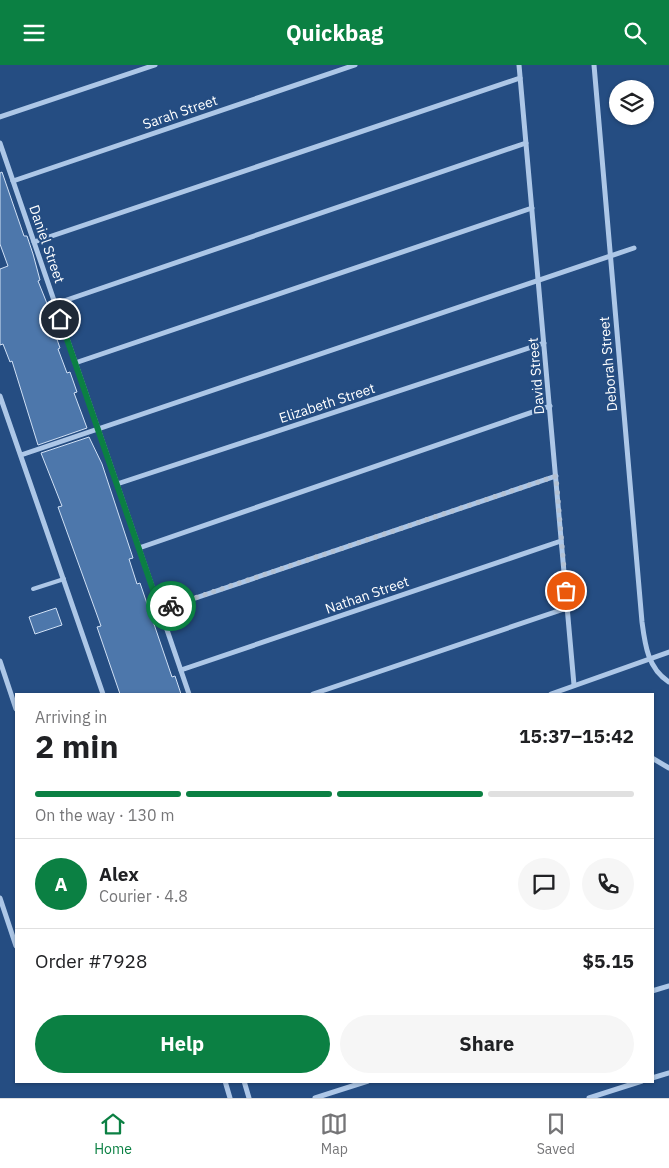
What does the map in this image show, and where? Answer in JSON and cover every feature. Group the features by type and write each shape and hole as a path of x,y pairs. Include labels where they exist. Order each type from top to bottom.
{"street":[{"path":"0,117 155,65"},
{"name":"Sarah Street","path":"13,181 355,65"},
{"name":"David Street","path":"519,65 574,685"},
{"name":"Deborah Street","path":"594,65 642,622 650,659"},
{"path":"34,242 520,77"},
{"name":"Daniel Street","path":"0,143 189,693"},
{"path":"55,304 526,143"},
{"path":"76,363 532,208"},
{"path":"21,455 634,248"},
{"name":"Elizabeth Street","path":"117,484 544,343"},
{"path":"0,396 103,693"},
{"path":"139,548 550,406"},
{"path":"160,610 556,476"},
{"name":"Nathan Street","path":"181,670 561,541"},
{"path":"316,693 567,608"},
{"path":"554,693 669,652"},
{"path":"650,659 658,674 669,682"},
{"path":"0,661 15,706"},
{"path":"654,759 669,767"},
{"path":"0,898 15,943"},
{"path":"654,990 669,986"},
{"path":"654,1077 669,1073"},
{"path":"226,1083 230,1098"},
{"path":"245,1083 250,1098"},
{"path":"315,1098 362,1083"},
{"path":"589,1098 636,1083"}],"lane":[{"path":"33,589 64,579"}],"building":[{"path":"2,172 24,236 27,236 33,254 40,280 38,281 54,321 51,322 60,348 58,349 67,373 70,372 77,392 74,393 87,428 38,445 12,361 10,362 3,344 0,345 0,269 8,266 0,244 0,173"},
{"path":"89,437 102,464 133,558 129,559 137,584 140,583 172,677 175,676 181,693 120,693 97,627 101,626 58,507 62,506 41,453"},
{"path":"56,608 62,625 35,634 29,617"}],"way so far":[{"path":"171,606 556,476 566,591"}],"route":[{"path":"60,319 160,610 171,606"}]}
